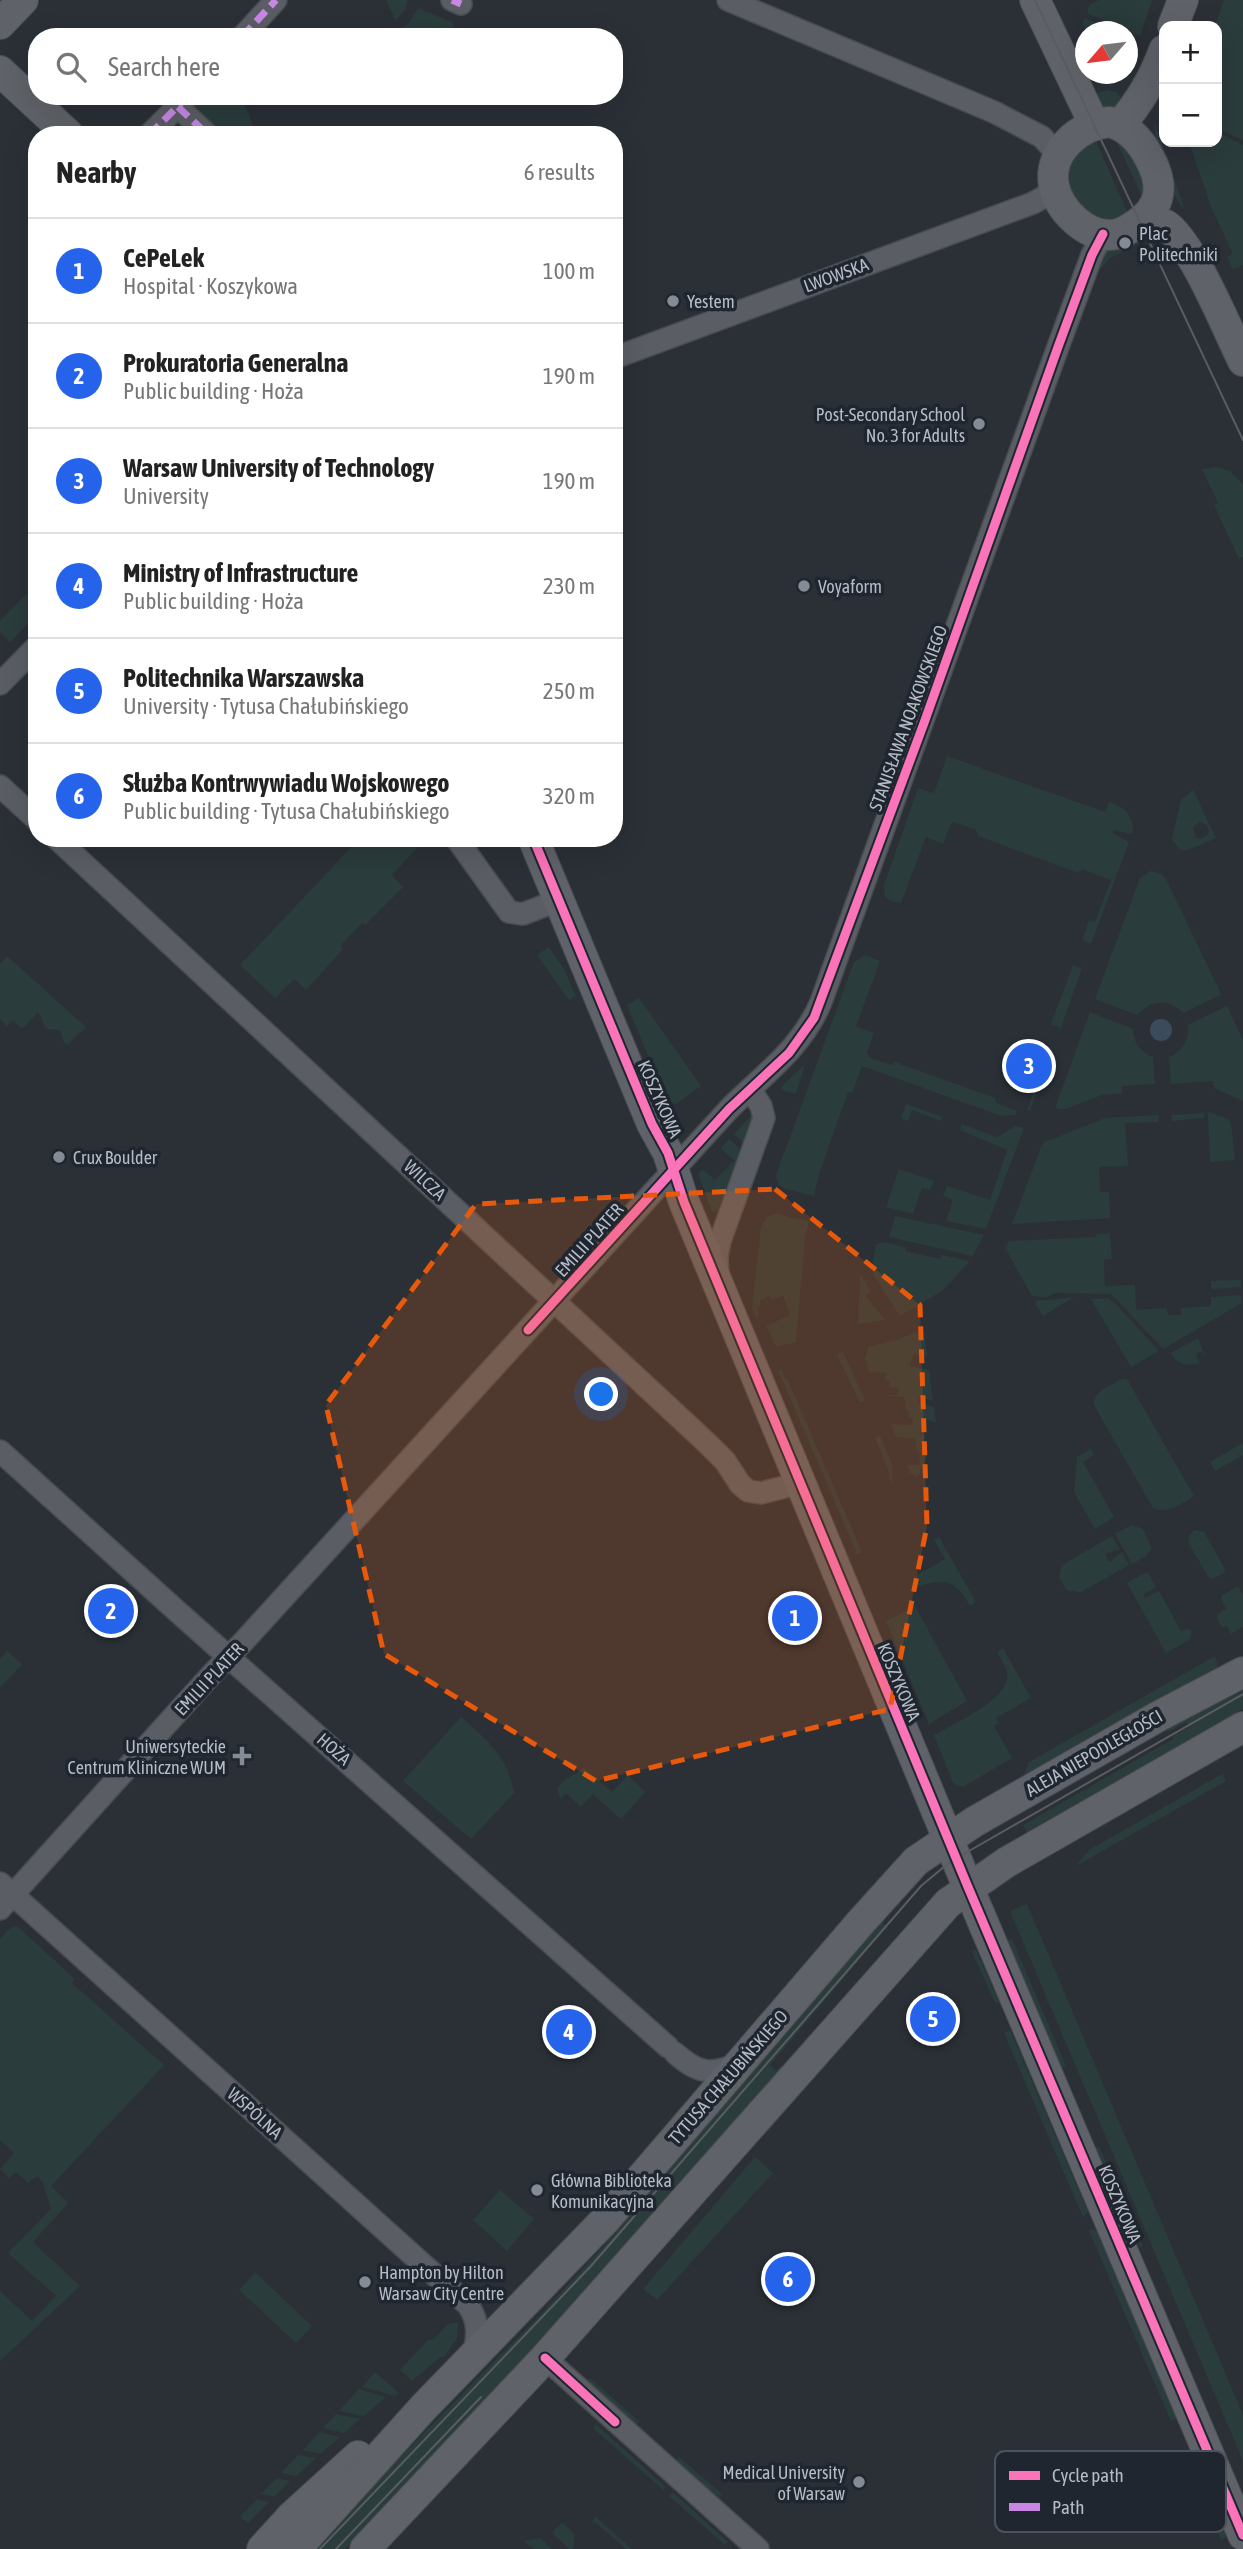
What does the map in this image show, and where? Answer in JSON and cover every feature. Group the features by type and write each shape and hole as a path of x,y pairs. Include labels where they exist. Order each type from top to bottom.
{"main road":[{"path":"0,24 23,0"},
{"path":"1035,0 1107,124 1145,149 1156,170 1160,189 1182,222 1198,268 1243,361"},
{"path":"1175,21 1183,0"},
{"path":"1159,62 1137,105 1107,124 1076,134 1058,155 1054,168 1054,186 1066,210 1073,217 1086,228 1103,234 1119,233 1140,222 1155,206 1160,189"},
{"path":"1145,149 1147,121 1159,67"},
{"path":"0,71 28,97"},
{"path":"37,105 59,126"},
{"path":"1140,222 1154,222 1171,228 1198,268"},
{"name":"KOSZYKOWA","path":"537,847 673,1170 947,1838 1207,2451"},
{"name":"ALEJA NIEPODLEGŁOŚCI","path":"947,1838 1159,1716 1243,1672"},
{"path":"365,2549 545,2358 928,1923 968,1887 1007,1862 1243,1727"},
{"name":"TYTUSA CHAŁUBIŃSKIEGO","path":"297,2548 423,2408 606,2219 899,1878 916,1861 947,1838"},
{"name":"TYTUSA CHAŁUBIŃSKIEGO","path":"262,2549 292,2516 346,2466 423,2408"},
{"path":"386,2549 495,2413"},
{"name":"KOSZYKOWA","path":"1226,2495 1243,2535"}],"street":[{"path":"250,28 276,0"},
{"path":"728,0 994,112 1042,137 1058,155"},
{"path":"158,126 180,105"},
{"path":"185,105 201,126"},
{"name":"LWOWSKA","path":"623,355 1033,203 1044,197 1054,186"},
{"name":"STANISŁAWA NOAKOWSKIEGO","path":"673,1170 793,1048 814,1018 1058,347 1092,255 1103,234"},
{"path":"0,684 28,655"},
{"path":"0,786 28,812"},
{"name":"WILCZA","path":"66,847 725,1461 745,1488 761,1493 800,1483"},
{"path":"462,847 509,912 523,914 559,900"},
{"path":"722,1294 717,1256 720,1241 764,1118 761,1106 750,1089"},
{"name":"EMILII PLATER","path":"4,1895 229,1657 673,1170"},
{"name":"HOŻA","path":"0,1451 689,2066 704,2071 723,2070 739,2064"},
{"name":"WSPÓLNA","path":"4,1895 468,2305 477,2330 472,2359"},
{"path":"545,2358 758,2549"}],"highlighted area":[{"path":"775,1189 920,1305 927,1526 890,1709 596,1781 384,1654 326,1405 476,1204"}],"shaded area":[{"path":"386,0 407,0 404,12 395,20"},
{"path":"1099,0 1152,0 1140,36 1138,21 1105,21 1087,13 1089,5"},
{"path":"1224,0 1243,0 1243,140 1222,130 1222,21 1217,21"},
{"path":"418,8 454,23 452,28 402,28 408,24"},
{"path":"1108,90 1118,93 1124,104 1103,108 1097,93"},
{"path":"245,105 253,126 209,126 193,106"},
{"path":"1155,124 1159,147 1163,147 1185,210 1162,169"},
{"path":"1222,134 1243,145 1243,265 1233,270 1227,257 1233,254 1212,209 1191,147 1222,147"},
{"path":"1115,138 1132,156 1145,182 1143,199"},
{"path":"1095,139 1128,214 1115,219 1102,219 1088,212 1072,191 1070,183 1070,168 1074,159"},
{"path":"1139,234 1142,241 1109,259 1102,268 1097,266 1105,250"},
{"path":"1216,467 1230,471 1243,485 1243,557 1239,559 1214,505 1218,503 1202,469"},
{"path":"28,592 28,623 10,642 0,632 0,621"},
{"path":"947,756 1105,812 1109,802 1128,813 1132,822 1132,834 1113,830 1113,833 1129,842 1091,944 1082,940 1089,920 1095,922 1111,880 1082,869 1078,873 978,836 976,830 954,822 951,823 943,844 926,837 901,903 885,897 884,885 918,788 934,793"},
{"path":"1193,790 1216,838 1188,850 1180,850 1172,839 1181,800","holes":["1200,822 1207,825 1207,836 1200,839 1195,837 1193,827"]},
{"path":"351,847 418,847 392,875 403,887 340,946 343,949 306,990 294,979 275,998 240,965"},
{"path":"1150,871 1165,877 1221,994 1183,1013 1172,1005 1160,1003 1147,1006 1137,1015 1095,999 1140,878"},
{"path":"549,947 564,969 576,996 569,1000 537,955"},
{"path":"865,955 880,961 856,1026 874,1033 867,1053 869,1057 891,1065 895,1062 995,1098 996,1103 1017,1111 1015,1115 1001,1116 862,1066 852,1093 848,1092 818,1177 814,1196 785,1189 778,1184 776,1175 854,962"},
{"path":"7,956 86,1027 67,1045 60,1030 44,1026 38,1012 22,1029 13,1020 7,1026 0,1019 0,964"},
{"path":"1073,965 1082,968 1061,1028 1051,1024"},
{"path":"639,998 701,1086 676,1104 667,1101 627,1005"},
{"path":"1227,1006 1243,1040 1243,1101 1214,1088 1213,1081 1171,1084 1169,1057 1178,1052 1184,1044 1188,1025"},
{"path":"1090,1012 1133,1029 1138,1046 1153,1057 1155,1084 1122,1086 1122,1093 1102,1095 1065,1109 1057,1109 1056,1105"},
{"path":"1044,1045 1053,1048 1030,1111 1027,1110 1041,1072 1035,1069"},
{"path":"805,1064 796,1094 782,1090 781,1087"},
{"path":"906,1104 943,1117 941,1121 912,1110 908,1121 901,1119"},
{"path":"755,1111 745,1144 734,1134"},
{"path":"1208,1112 1228,1119 1231,1124 1235,1160 1210,1162"},
{"path":"1204,1113 1204,1118 1172,1121 1171,1115"},
{"path":"1158,1115 1158,1122 1125,1123 1128,1166 1099,1167 1100,1192 1109,1192 1110,1218 1012,1224 1045,1142 1105,1118"},
{"path":"962,1124 997,1137 1016,1126 1024,1128 986,1229 946,1221 953,1200 943,1196 947,1186 990,1200 1007,1150 960,1130"},
{"path":"729,1139 739,1148 739,1153 718,1210 712,1212 698,1174 702,1169 715,1180 734,1160 721,1148"},
{"path":"899,1169 934,1181 930,1190 922,1188 913,1214 886,1207"},
{"path":"777,1214 809,1221 796,1342 776,1347 766,1326 790,1315 783,1296 772,1300 770,1296 760,1300 761,1304 757,1310 759,1316 756,1317 752,1308 761,1226 768,1216"},
{"path":"895,1216 984,1235 973,1256 889,1237"},
{"path":"1110,1233 1112,1259 1104,1260 1105,1286 1135,1285 1136,1310 1167,1308 1168,1315 1181,1315 1181,1308 1211,1306 1211,1297 1241,1295 1242,1303 1163,1349 1111,1294 1055,1293 1047,1297 1032,1296 1005,1248 1009,1241 1094,1237"},
{"path":"882,1242 905,1247 905,1251 940,1259 942,1255 970,1261 942,1291 900,1316 874,1276 872,1265 876,1245"},
{"path":"860,1274 871,1291 866,1296 885,1320 858,1324"},
{"path":"1241,1280 1241,1287 1211,1289 1211,1281"},
{"path":"1074,1297 1043,1316 1035,1303 1038,1300"},
{"path":"1108,1298 1159,1351 1131,1367 1091,1299"},
{"path":"916,1332 925,1339 927,1357 913,1354 910,1366 929,1370 933,1401 920,1397 918,1402 934,1407 936,1423 926,1419 920,1432 926,1435 921,1446 925,1448 923,1454 927,1456 918,1477 910,1473 907,1465 919,1465 920,1453 917,1452 915,1439 896,1437 891,1424 912,1425 913,1418 909,1417 909,1411 906,1411 904,1397 879,1395 898,1395 898,1388 890,1387 886,1373 869,1372 865,1358 869,1346 897,1340"},
{"path":"1198,1338 1206,1359 1201,1351 1196,1354 1200,1363 1196,1364 1183,1364 1173,1357 1171,1353"},
{"path":"843,1352 865,1400 860,1403 837,1354"},
{"path":"781,1369 862,1552 857,1554 778,1370"},
{"path":"1122,1379 1127,1379 1194,1496 1174,1508 1153,1508 1094,1405 1100,1392"},
{"path":"880,1436 893,1466 892,1485 875,1438"},
{"path":"1243,1443 1243,1455 1215,1471 1210,1462"},
{"path":"1091,1449 1094,1455 1083,1462 1114,1517 1095,1529 1074,1492 1077,1457"},
{"path":"1132,1525 1143,1529 1152,1548 1146,1556 1132,1564 1115,1534"},
{"path":"1195,1530 1204,1532 1225,1569 1224,1573 1213,1579 1209,1578 1188,1542 1190,1534"},
{"path":"1112,1536 1120,1549 1105,1554 1109,1562 1122,1552 1129,1565 1081,1592 1066,1590 1059,1577 1062,1565"},
{"path":"939,1537 976,1602 970,1606 960,1591 949,1584 936,1582 919,1586 915,1576 945,1559 934,1540"},
{"path":"1148,1573 1156,1587 1143,1595 1145,1598 1159,1591 1181,1631 1189,1628 1192,1632 1189,1640 1166,1653 1127,1583"},
{"path":"1238,1586 1243,1595 1243,1627 1231,1634 1227,1626 1222,1628 1217,1618 1218,1614 1226,1609 1222,1595"},
{"path":"915,1606 967,1701 929,1724 886,1621"},
{"path":"1003,1648 1031,1698 996,1718 999,1723 994,1726 1012,1758 963,1787 953,1783 934,1735 980,1710 1000,1692 1006,1682 1007,1672 997,1652"},
{"path":"7,1651 22,1664 0,1688 0,1659"},
{"path":"1215,1656 1219,1669 1027,1776 1025,1773 1029,1762"},
{"path":"1243,1690 1243,1709 1027,1833 1023,1825 1173,1739 1172,1737 1189,1727 1186,1722 1169,1732 1167,1728"},
{"path":"461,1717 495,1750 507,1768 514,1793 471,1839 403,1781"},
{"path":"584,1768 612,1792 628,1775 645,1792 621,1819 593,1794 581,1807 566,1793 560,1799 557,1789 559,1786"},
{"path":"1222,1774 1226,1781 1076,1866 1089,1850"},
{"path":"1027,1904 1243,2415 1243,2461 1010,1911"},
{"path":"881,1921 887,1927 770,2065 776,2071 781,2065 784,2068 750,2103 561,2320 345,2549 310,2549 540,2315 603,2247"},
{"path":"17,1926 75,1979 72,1983 164,2065 51,2186 68,2203 33,2242 80,2286 0,2361 0,2291 32,2321 56,2296 8,2253 51,2209 43,2183 37,2176 28,2183 16,2172 9,2178 0,2169 14,2153 0,2140 0,1939 9,1929"},
{"path":"1012,1939 1066,2066 1061,2068 1007,1940"},
{"path":"976,1950 999,2002 995,2003 972,1952"},
{"path":"1010,2030 1088,2212 1083,2217 1004,2033"},
{"path":"1099,2146 1143,2246 1138,2247 1095,2148"},
{"path":"755,2157 773,2173 657,2300 643,2289"},
{"path":"500,2190 534,2219 507,2251 473,2220"},
{"path":"1096,2230 1177,2418 1171,2421 1089,2231"},
{"path":"255,2272 312,2326 296,2343 239,2290"},
{"path":"458,2322 457,2338 444,2357 440,2357 412,2381 400,2370 428,2340 433,2340 448,2324"},
{"path":"375,2372 399,2393 395,2396 362,2387"},
{"path":"590,2378 640,2422 637,2425 587,2381"},
{"path":"359,2389 386,2397 364,2416 339,2411"},
{"path":"336,2414 360,2419 344,2433 323,2428"},
{"path":"596,2424 666,2487 663,2490 593,2428"},
{"path":"319,2432 340,2437 320,2454 303,2450"},
{"path":"298,2455 316,2458 296,2476 281,2473"},
{"path":"679,2457 722,2494 719,2498 677,2460"},
{"path":"277,2478 290,2481 274,2497 261,2494"},
{"path":"673,2492 728,2542 725,2545 669,2496"},
{"path":"257,2499 269,2502 248,2523 240,2517"},
{"path":"594,2517 632,2549 626,2549 595,2522 592,2526"},
{"path":"562,2522 575,2534 573,2549 569,2549 552,2533"},
{"path":"1218,2532 1225,2532 1225,2537 1221,2539"},
{"path":"540,2538 552,2549 534,2549 523,2541"}],"water":[{"path":"1161,1019 1169,1022 1172,1030 1169,1038 1161,1041 1153,1038 1150,1030 1153,1022"}],"tram line":[{"path":"1035,0 1243,440"},
{"path":"320,2549 591,2266 921,1886 969,1851 1243,1694"},
{"path":"336,2549 481,2397"}],"marked path":[{"path":"250,28 276,0"},
{"path":"452,0 461,4"},
{"path":"158,126 179,105"},
{"path":"178,107 198,126"}],"cycle path":[{"path":"528,1330 729,1109 789,1053 814,1018 924,723 1058,347 1092,255 1103,234"},
{"path":"537,847 652,1124 668,1153 684,1202 968,1887 1207,2451"},
{"path":"545,2358 615,2422"},
{"path":"1226,2495 1243,2535"}],"place":[{"name":"Plac Politechniki","path":"1125,243"},
{"name":"Yestem","path":"673,301"},
{"name":"Post-Secondary School No. 3 for Adults","path":"979,424"},
{"name":"Voyaform","path":"804,586"},
{"name":"Warsaw University of Technology","path":"1029,1066"},
{"name":"Crux Boulder","path":"59,1157"},
{"name":"Prokuratoria Generalna","path":"111,1611"},
{"name":"CePeLek","path":"795,1618"},
{"name":"Uniwersyteckie Centrum Kliniczne WUM","path":"242,1756"},
{"name":"Politechnika Warszawska","path":"933,2019"},
{"name":"Ministry of Infrastructure","path":"569,2032"},
{"name":"Główna Biblioteka Komunikacyjna","path":"537,2190"},
{"name":"Służba Kontrwywiadu Wojskowego","path":"788,2279"},
{"name":"Hampton by Hilton Warsaw City Centre","path":"365,2282"},
{"name":"Medical University of Warsaw","path":"859,2482"}]}
